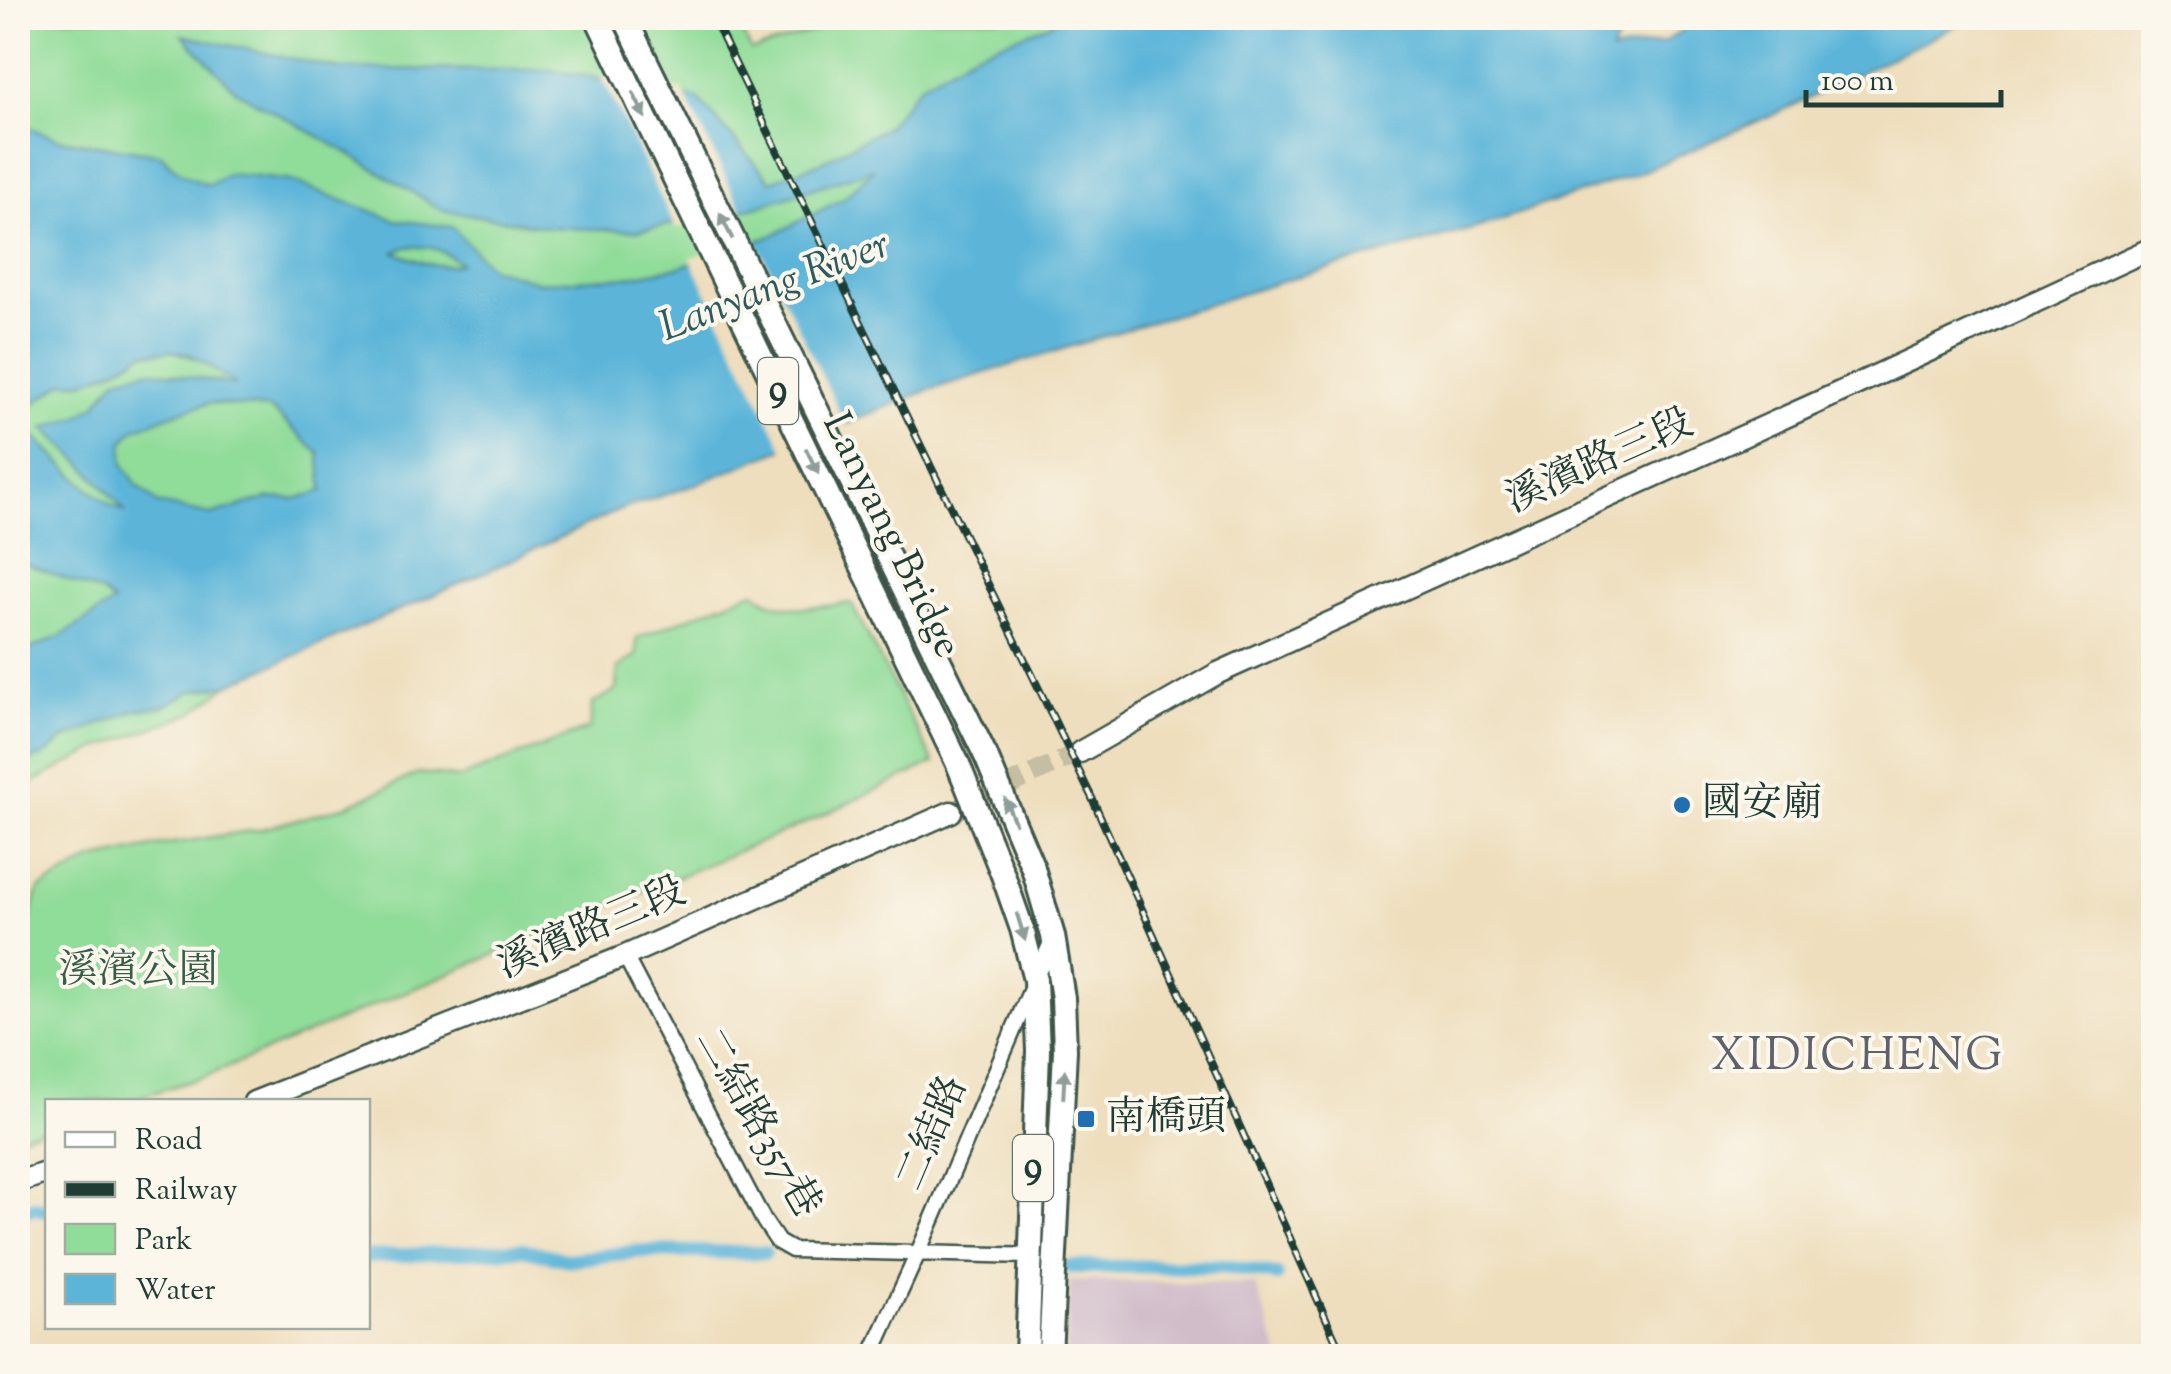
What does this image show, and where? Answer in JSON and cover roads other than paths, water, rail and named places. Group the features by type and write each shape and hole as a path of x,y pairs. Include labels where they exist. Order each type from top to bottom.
{"main road":[{"name":"Lanyang Bridge","path":"596,18 958,764 1003,874 1035,980"},
{"name":"Lanyang Bridge","path":"625,18 985,754 1033,868 1054,936"},
{"name":"9","path":"1050,1356 1066,1050 1054,936"},
{"name":"9","path":"1027,1356 1038,1051 1035,980"}],"street":[{"name":"溪濱路三段","path":"1080,752 1218,673 2154,248"},
{"name":"溪濱路三段","path":"262,1099 626,956 951,812"},
{"name":"二結路","path":"871,1356 1054,936"},
{"name":"二結路357巷","path":"626,956 764,1221 788,1257 1055,1256"},
{"path":"18,1182 45,1173"}],"water":[{"name":"Lanyang River","path":"1057,18 1633,18 1611,52 1662,43 1683,30 1688,18 1971,18 1790,107 1639,173 1476,228 1297,277 926,391 694,485 622,509 230,684 192,691 163,707 135,710 64,739 45,755 18,765 18,654 61,636 113,603 102,593 18,561 18,428 27,430 107,503 126,512 44,428 77,417 96,405 116,378 149,370 237,385 191,355 172,351 144,353 82,382 65,382 18,414 18,123 58,139 162,155 183,174 209,185 229,174 291,181 395,220 452,227 490,267 539,282 626,277 679,267 769,237 844,198 874,169 752,208 637,231 547,227 442,210 236,91 183,35 340,69 555,70 698,99 771,181 821,162 886,127 920,85 974,53","holes":["406,247 435,249 460,263 435,265 395,252","210,403 271,409 319,453 323,491 295,499 269,498 211,515 158,504 136,484 123,464 123,443 133,430"]}],"waterway":[{"path":"18,1214 34,1207 45,1211"},
{"path":"370,1257 523,1249 568,1260 640,1251 765,1253"},
{"path":"1069,1267 1226,1266 1277,1275"}],"tunnel":[{"path":"951,812 1080,752"}],"railway":[{"path":"713,18 1092,798 1343,1356"}],"place":[{"name":"國安廟","path":"1682,805"},
{"name":"南橋頭","path":"1086,1119"}],"district":[{"name":"XIDICHENG","path":"1858,1058"}],"park label":[{"name":"溪濱公園","path":"138,972"}]}
